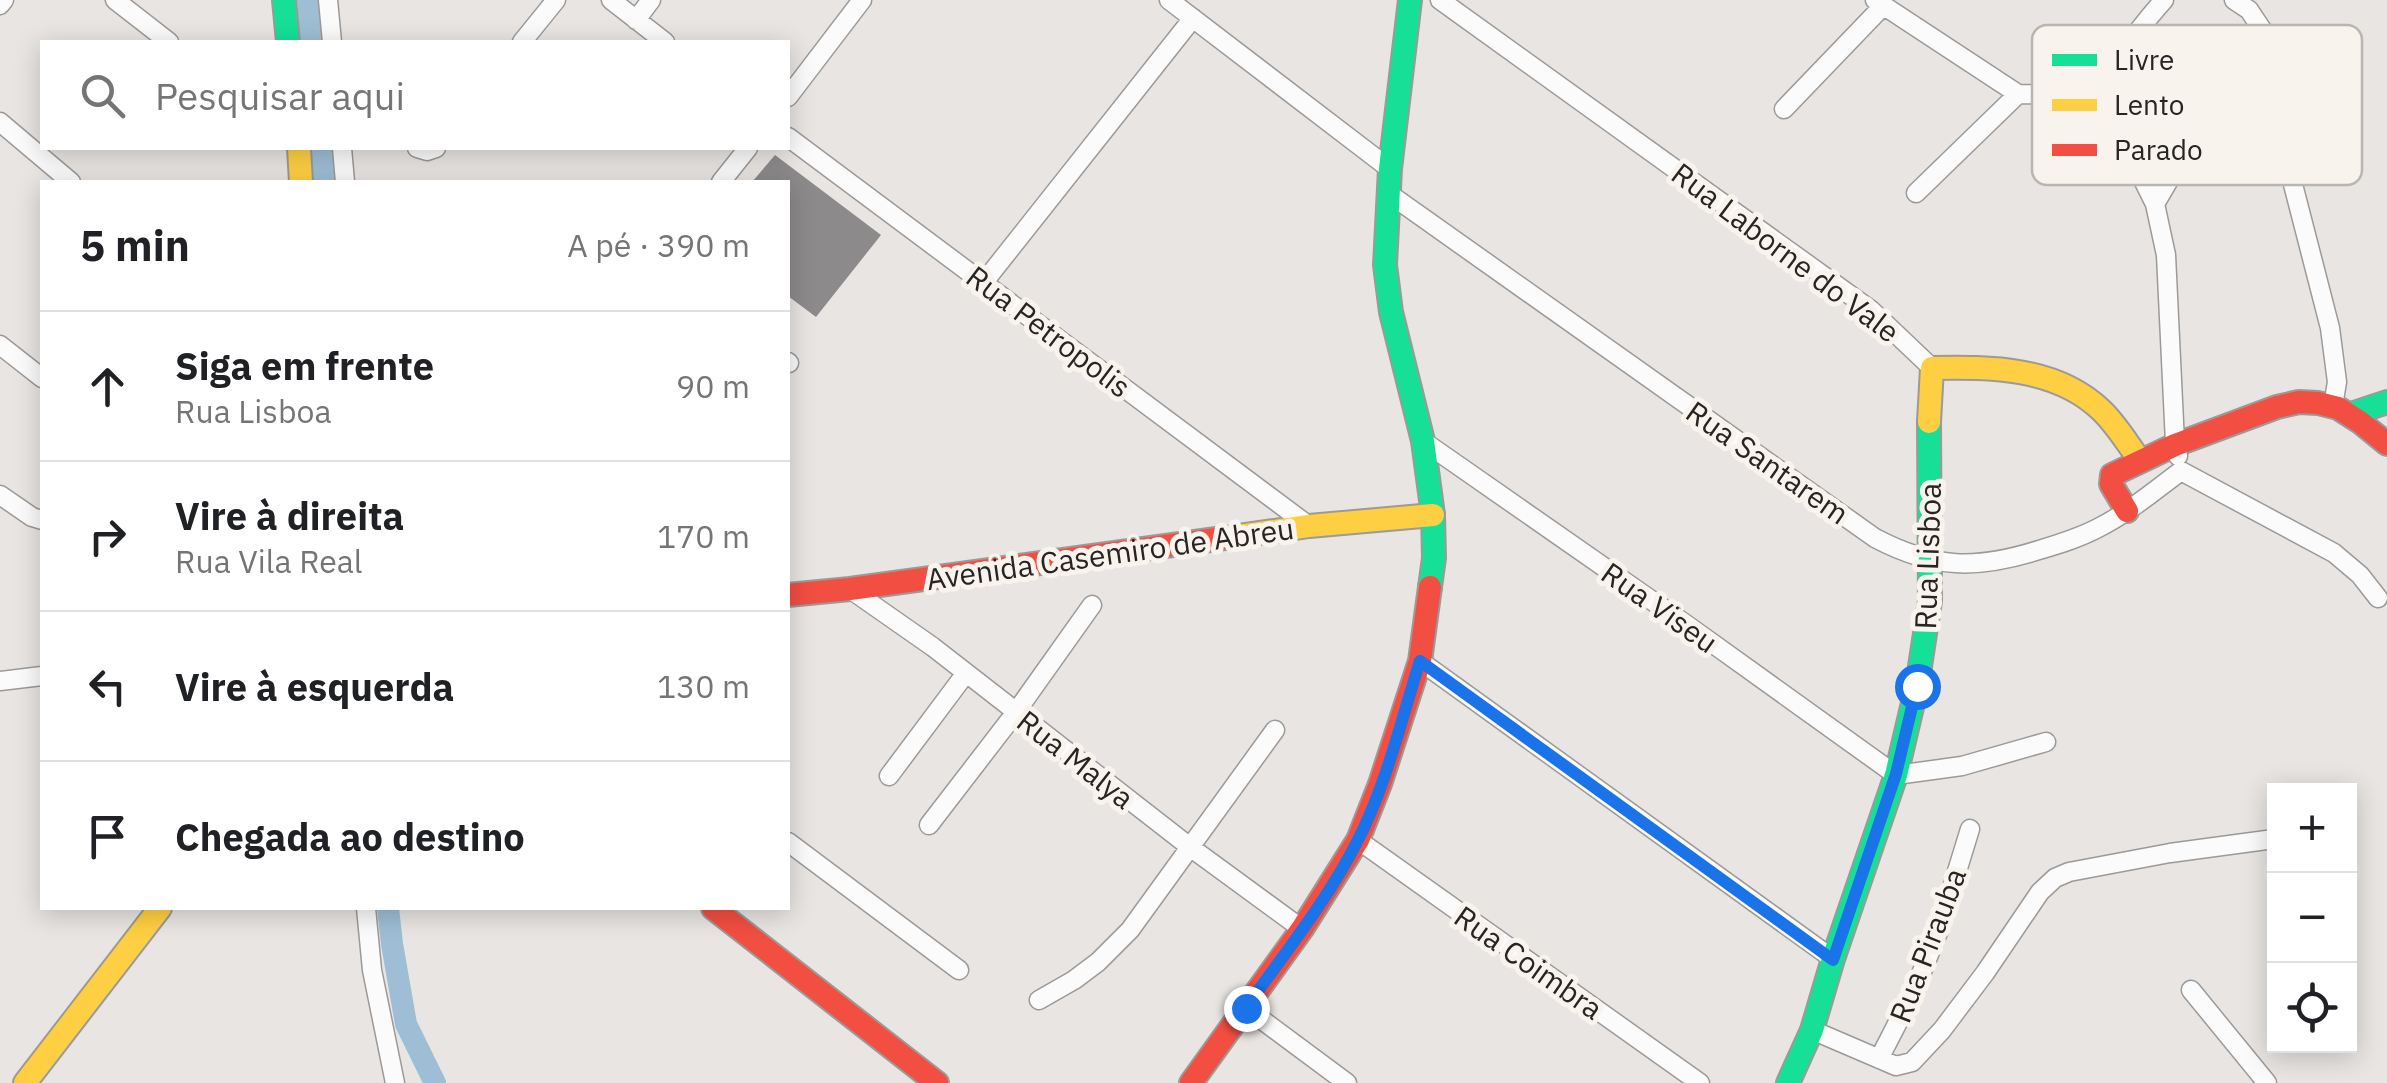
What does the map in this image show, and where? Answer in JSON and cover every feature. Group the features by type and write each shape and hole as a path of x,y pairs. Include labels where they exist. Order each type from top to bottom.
{"main road":[{"path":"284,0 288,40"},
{"path":"1191,1083 1302,929 1358,840 1420,661 1434,558 1433,515 1423,442 1384,265 1389,181 1410,0"},
{"path":"299,150 301,180"},
{"path":"1932,368 1976,367 2049,378 2074,389 2101,410 2140,459"},
{"name":"Rua Lisboa","path":"1788,1083 1812,1030 1896,774 1925,639 1930,602 1932,368"},
{"path":"2127,511 2110,480 2112,475 2175,444 2298,402 2316,402 2342,410 2387,444"},
{"path":"2342,410 2387,402"},
{"name":"Avenida Casemiro de Abreu","path":"790,595 850,590 1309,526 1433,515"},
{"path":"24,1083 158,910"},
{"path":"716,910 937,1083"}],"street":[{"path":"115,0 167,40"},
{"path":"328,0 332,40"},
{"path":"524,40 556,0"},
{"path":"611,0 663,40"},
{"path":"636,20 651,0"},
{"path":"790,94 862,0"},
{"name":"Rua Santarem","path":"1168,0 1389,181 1875,538 1902,552 1930,560 1974,564 2010,559 2075,539 2127,511 2181,471"},
{"name":"Rua Laborne do Vale","path":"1440,0 1871,310 1932,368"},
{"path":"2141,25 2164,0"},
{"path":"2234,0 2249,10 2259,25"},
{"path":"1784,108 1879,3 2018,94 2032,95"},
{"path":"984,282 1193,18"},
{"path":"1916,193 2018,94"},
{"path":"0,122 69,180"},
{"name":"Rua Petropolis","path":"790,138 1309,526"},
{"path":"342,150 345,180"},
{"path":"723,180 746,150"},
{"path":"2146,185 2155,204 2166,255 2175,444 2181,471 2334,553 2360,575 2378,598"},
{"path":"2155,204 2166,185"},
{"path":"2293,185 2330,328 2342,410"},
{"path":"0,345 40,376"},
{"name":"Rua Viseu","path":"1423,442 1896,774"},
{"path":"0,495 40,520"},
{"name":"Rua Malya","path":"850,590 933,647 1302,929"},
{"path":"929,825 1092,606"},
{"path":"1420,661 1833,960"},
{"path":"889,776 966,674"},
{"path":"0,681 40,676"},
{"path":"1038,1000 1098,962 1130,930 1275,730"},
{"path":"1896,774 1962,766 2046,742"},
{"name":"Rua Pirauba","path":"1879,1059 1914,992 1939,930 1970,829"},
{"name":"Rua Coimbra","path":"1358,840 1700,1083"},
{"path":"1812,1030 1896,1066 1912,1062 1942,1030 2040,892 2055,878 2170,853 2267,840"},
{"path":"790,843 959,970"},
{"path":"366,910 372,970 394,1083"},
{"path":"2190,990 2266,1083"},
{"path":"1246,1008 1347,1083"}],"building":[{"path":"775,155 881,235 816,317 790,298 790,180 754,180"}],"waterway":[{"path":"308,0 311,40"},
{"path":"321,150 324,180"},
{"path":"388,910 406,1024 435,1083"}],"traffic: fast":[{"path":"284,0 288,40"},
{"path":"1410,0 1390,169 1385,265 1391,312 1423,441 1433,515 1430,587"},
{"path":"2351,414 2387,402"},
{"path":"1788,1083 1812,1030 1896,775 1917,686 1930,601 1929,422"}],"traffic: slow":[{"path":"299,150 301,180"},
{"path":"1929,422 1932,368 2022,372 2064,385 2083,396 2106,415 2139,459"},
{"path":"1224,538 1433,515"},
{"path":"25,1083 158,910"}],"traffic: jam":[{"path":"2127,511 2111,484 2112,475 2175,445 2277,407 2299,402 2338,408 2387,444"},
{"path":"790,595 1224,538"},
{"path":"1191,1083 1302,929 1358,840 1420,661 1430,587"},
{"path":"716,910 937,1083"}],"route":[{"path":"1246,1008 1358,840 1420,661 1833,960 1896,774 1917,686"}]}
